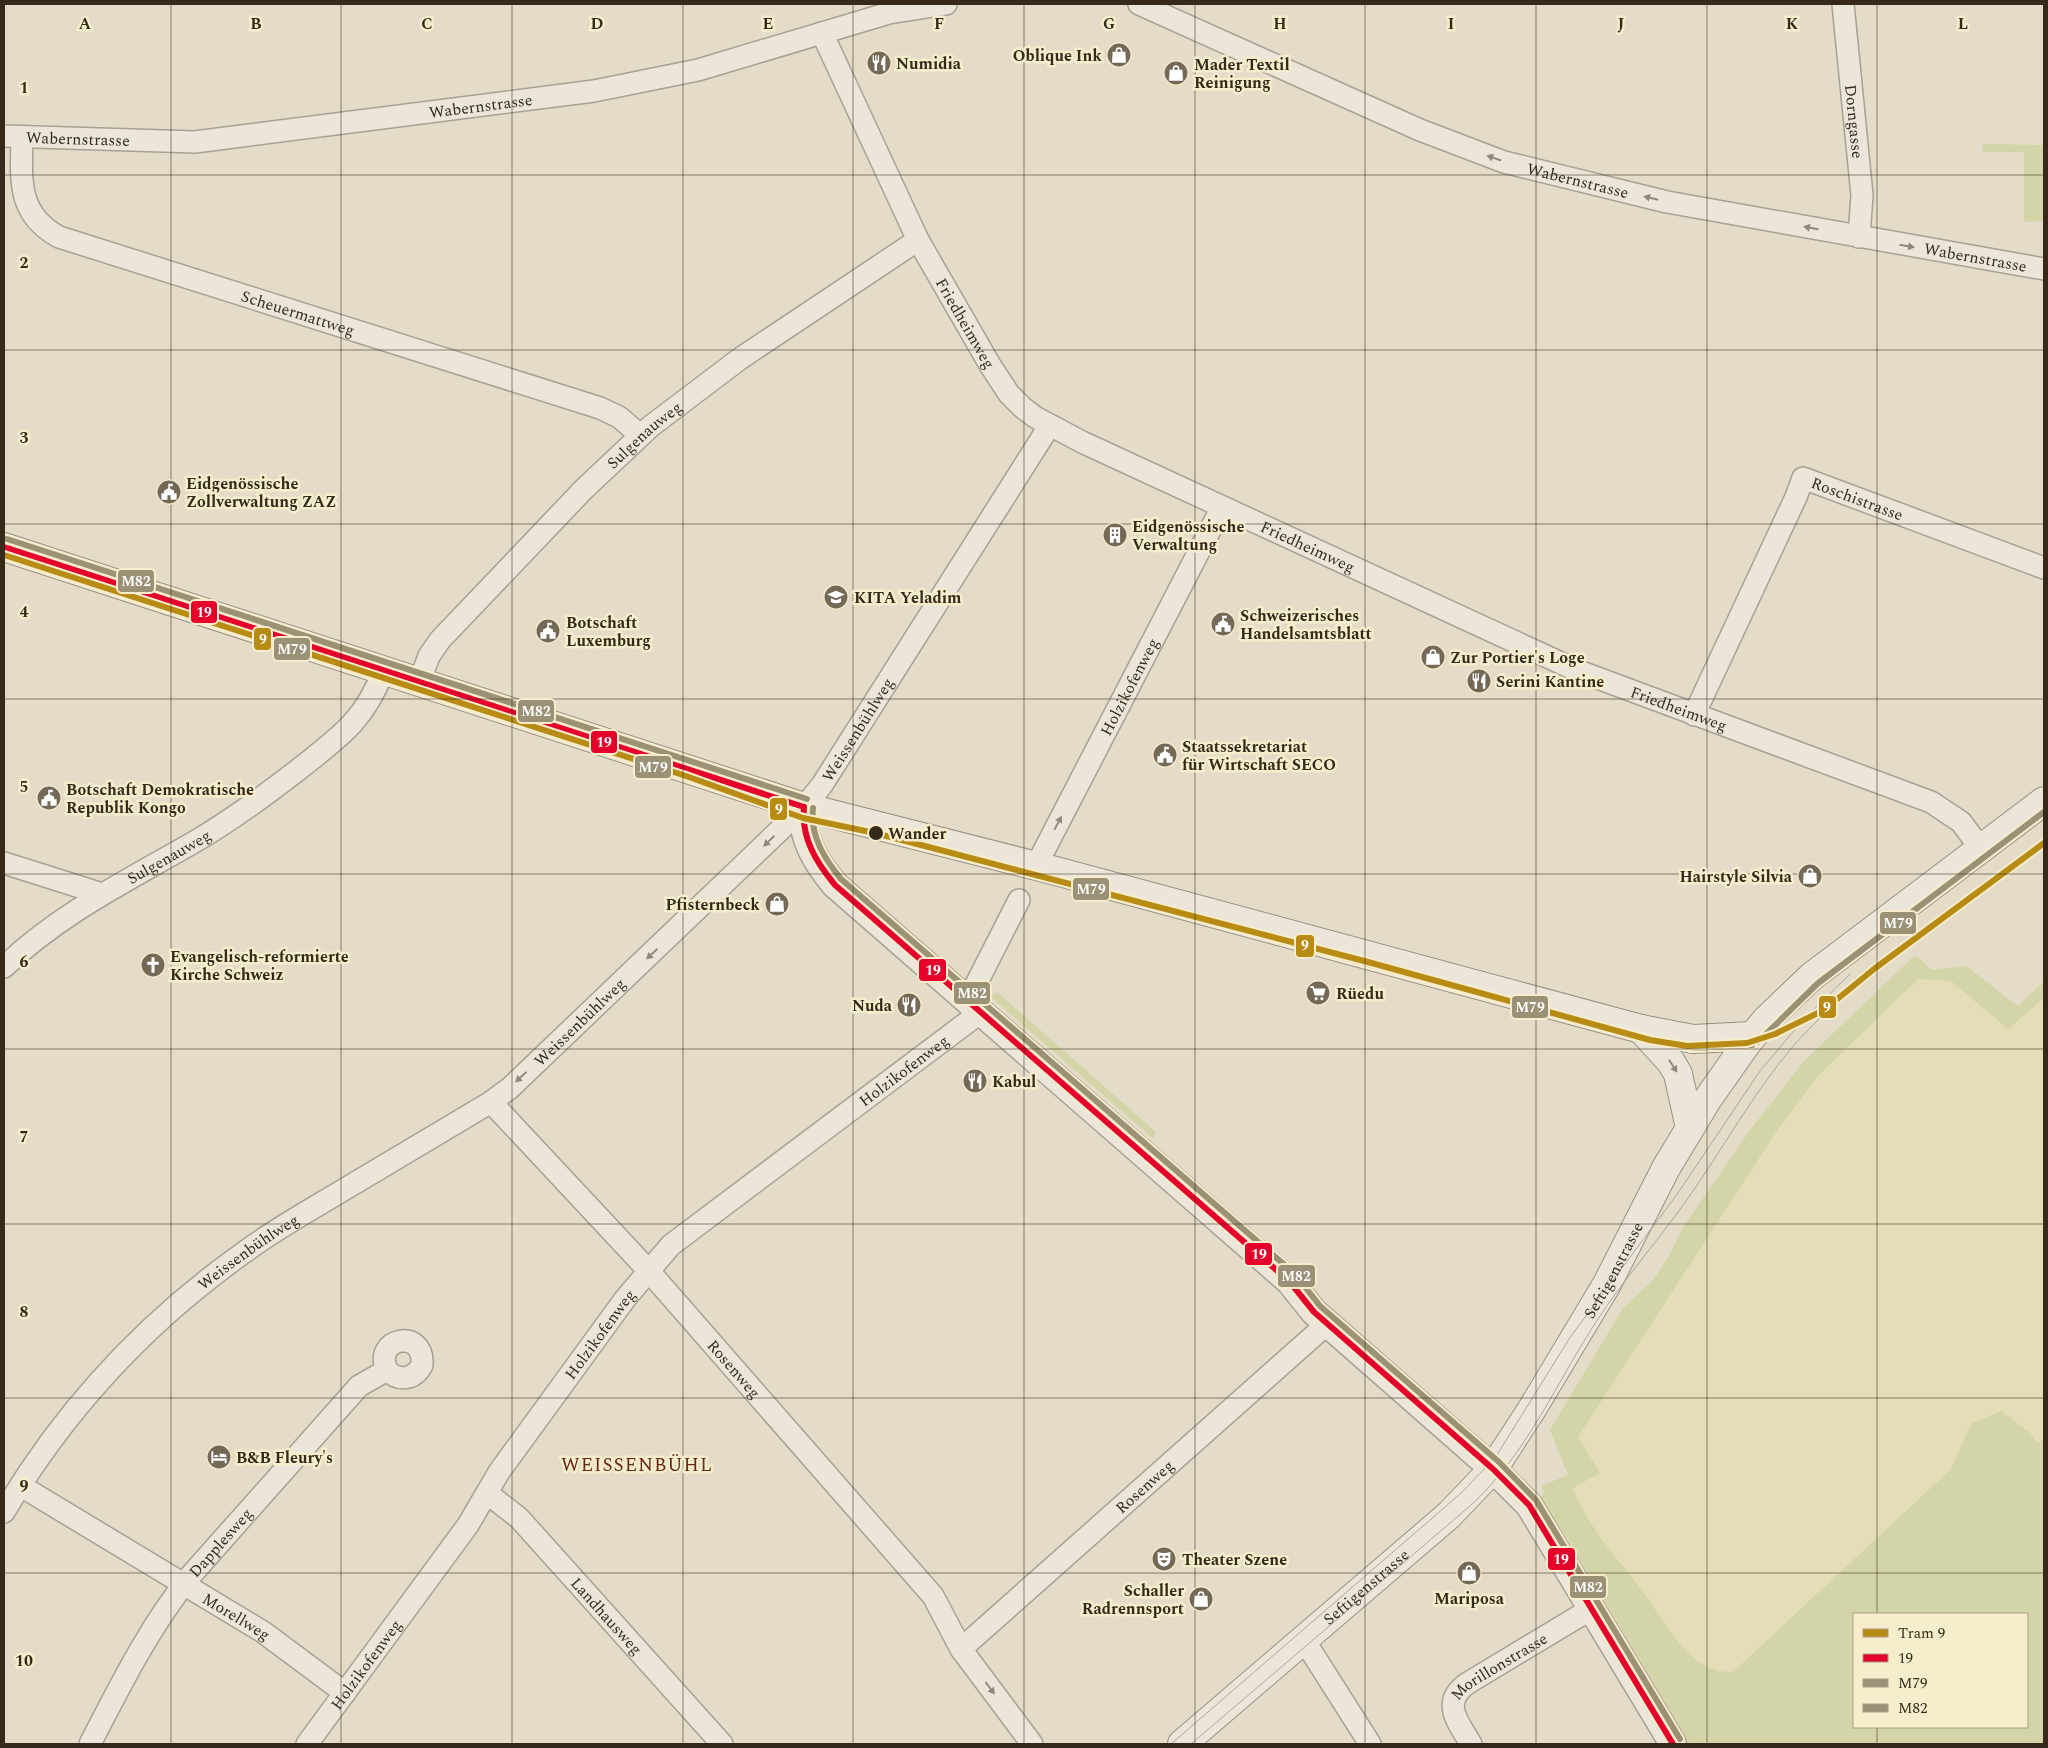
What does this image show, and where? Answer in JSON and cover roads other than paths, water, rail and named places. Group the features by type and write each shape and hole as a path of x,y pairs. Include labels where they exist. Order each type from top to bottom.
{"main road":[{"path":"4,547 383,672 804,807 1036,866 1641,1029 1694,1039 1752,1036"},
{"name":"Seftigenstrasse","path":"1182,1744 1461,1504 1493,1469 1532,1409 1604,1290 1666,1168 1716,1085 1752,1036 1811,977 2044,801"},
{"path":"1641,1029 1671,1062 1678,1074 1690,1128"}],"street":[{"name":"Wabernstrasse","path":"13,137 194,142 594,91 698,70 889,13 946,4"},
{"name":"Wabernstrasse","path":"1139,4 1464,148 1504,162 1658,200 2044,269"},
{"name":"Dorngasse","path":"1843,4 1862,195 1859,237"},
{"name":"Friedheimweg","path":"822,33 918,240 1009,394 1028,412 1050,425 1222,507 1576,670 1931,802 1961,822 1981,849"},
{"name":"Scheuermattweg","path":"13,137 26,202 43,227 59,237 600,408 620,417 640,435"},
{"name":"Sulgenauweg","path":"419,683 429,656 440,640 584,489 640,435 741,358 918,240"},
{"name":"Weissenbühlweg","path":"4,1512 58,1431 99,1380 144,1334 205,1282 286,1224 491,1102 554,1047 804,807 822,785 1050,425"},
{"name":"Roschistrasse","path":"1694,715 1796,497 1802,478 2044,568"},
{"name":"Holzikofenweg","path":"1036,866 1222,507"},
{"name":"Sulgenauweg","path":"4,967 52,927 102,894 203,837 290,776 356,722 376,690 383,672"},
{"path":"804,807 802,818 810,848 835,885 1289,1282 1314,1312 1493,1469 1529,1505 1673,1744"},
{"path":"4,863 102,894"},
{"name":"Holzikofenweg","path":"307,1744 468,1525 505,1464 624,1299 648,1270 671,1246 975,1006 1019,900"},
{"name":"Rosenweg","path":"491,1102 648,1270 933,1596 961,1649 1032,1744"},
{"name":"Rosenweg","path":"961,1649 1327,1324"},
{"name":"Dapplesweg","path":"90,1744 127,1674 184,1584 359,1386 387,1370"},
{"name":"Morellweg","path":"21,1486 267,1634 345,1693"},
{"name":"Landhausweg","path":"487,1493 519,1518 722,1744"},
{"name":"Morillonstrasse","path":"1472,1744 1454,1712 1454,1698 1457,1692 1468,1683 1591,1609"},
{"path":"1304,1640 1370,1744"}],"tram line":[{"name":"9","path":"4,555 686,776 803,818 875,833 1368,962 1650,1040 1687,1046 1747,1043 1775,1034 1824,1010 1874,969 2044,843"},
{"path":"1171,1744 1460,1494 1495,1458 1571,1336 1678,1193 1760,1071 1803,1020 1850,974"},
{"path":"1191,1744 1470,1506 1490,1486 1524,1442 1606,1306 1686,1201 1765,1082 1794,1045 1856,984"}],"place":[{"name":"Oblique Ink","path":"1119,55"},
{"name":"Numidia","path":"879,63"},
{"name":"Mader Textil Reinigung","path":"1176,73"},
{"name":"Eidgenössische Zollverwaltung ZAZ","path":"169,492"},
{"name":"Eidgenössische Verwaltung","path":"1115,535"},
{"name":"KITA Yeladim","path":"836,597"},
{"name":"Schweizerisches Handelsamtsblatt","path":"1223,624"},
{"name":"Botschaft Luxemburg","path":"548,631"},
{"name":"Zur Portier's Loge","path":"1433,657"},
{"name":"Serini Kantine","path":"1479,681"},
{"name":"Staatssekretariat für Wirtschaft SECO","path":"1165,755"},
{"name":"Botschaft Demokratische Republik Kongo","path":"49,798"},
{"name":"Wander","path":"876,833"},
{"name":"Hairstyle Silvia","path":"1810,876"},
{"name":"Pfisternbeck","path":"777,904"},
{"name":"Evangelisch-reformierte Kirche Schweiz","path":"153,965"},
{"name":"Rüedu","path":"1318,993"},
{"name":"Nuda","path":"909,1005"},
{"name":"Kabul","path":"975,1081"},
{"name":"B&B Fleury's","path":"219,1457"},
{"name":"Theater Szene","path":"1164,1559"},
{"name":"Mariposa","path":"1469,1573"},
{"name":"Schaller Radrennsport","path":"1201,1599"}],"district":[{"name":"WEISSENBÜHL","path":"637,1464"}]}
